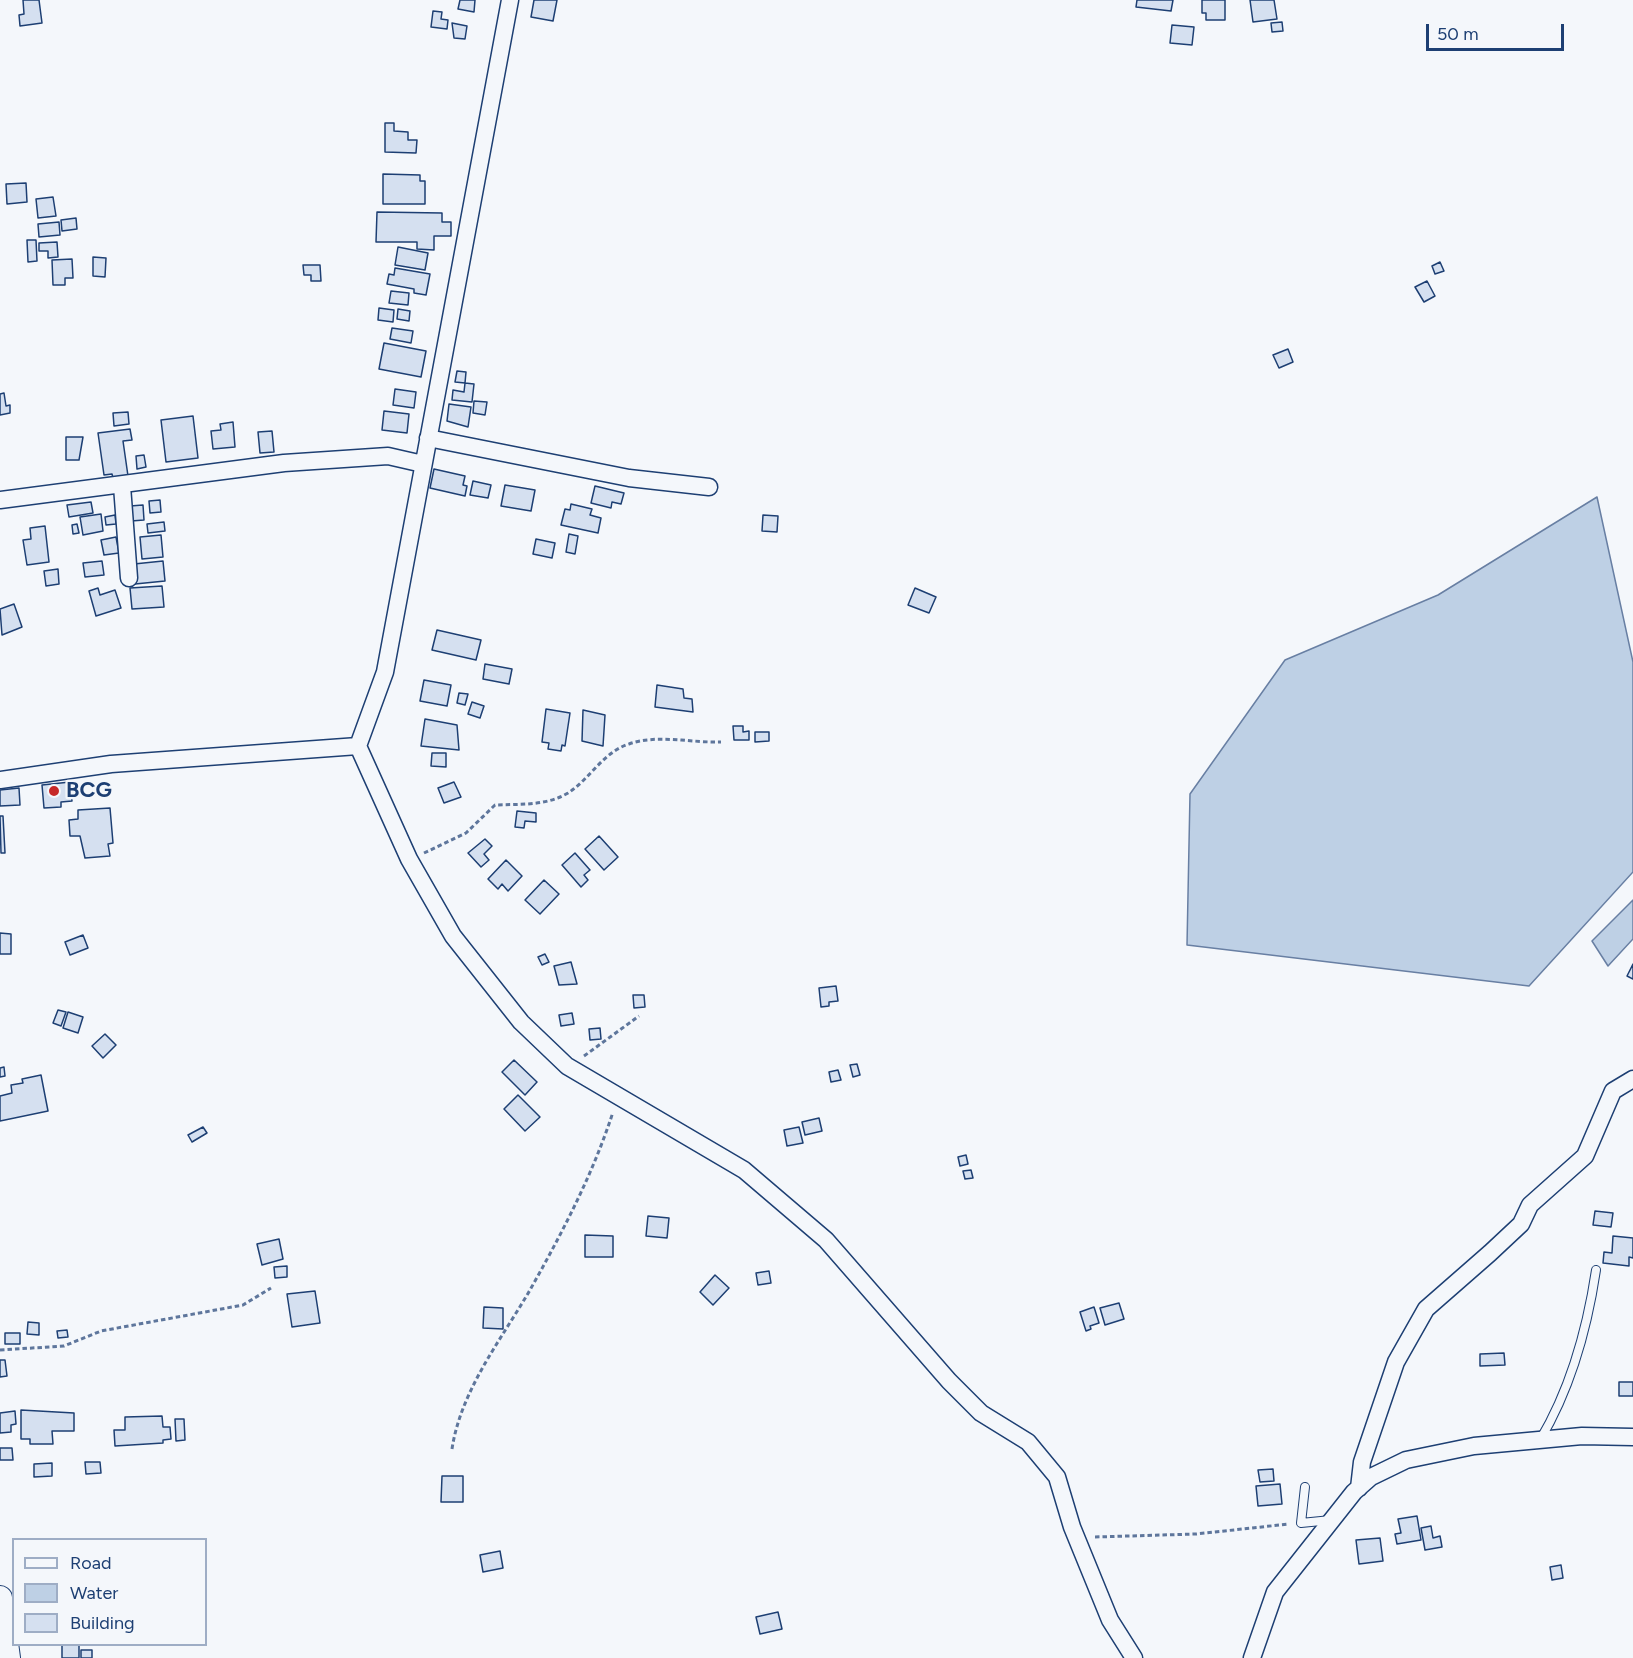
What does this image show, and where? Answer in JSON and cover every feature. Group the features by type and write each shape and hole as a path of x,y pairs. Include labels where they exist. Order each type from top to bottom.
{"main road":[{"path":"0,1598 8,1658"}],"street":[{"path":"510,0 385,672 358,746 409,860 453,936 521,1022 567,1066 744,1170 826,1240 949,1381 981,1413 1028,1442 1058,1477 1072,1527 1110,1620 1134,1658"},
{"path":"428,438 629,478 709,488"},
{"path":"0,500 122,486 284,463 388,456 423,464"},
{"path":"122,486 129,578"},
{"path":"0,780 111,764 358,746"},
{"path":"1359,1488 1362,1462 1396,1362 1426,1309 1506,1239 1521,1224 1530,1205 1585,1156 1613,1091 1633,1078"},
{"path":"1252,1658 1275,1592 1332,1520 1359,1488 1371,1478 1406,1460 1474,1446 1582,1437 1633,1437"}],"lane":[{"path":"1540,1441 1572,1374 1589,1318 1596,1270"},
{"path":"1305,1487 1300,1523 1332,1520"}],"path":[{"path":"409,860 466,833 495,805 536,804 567,793 613,752 627,744 645,740 721,742"},
{"path":"567,1066 639,1016"},
{"path":"452,1449 456,1425 476,1378 531,1288 598,1158 618,1096"},
{"path":"0,1350 64,1346 101,1331 243,1305 271,1288"},
{"path":"1072,1527 1097,1538 1196,1534 1300,1523"}],"water":[{"path":"1597,497 1633,662 1633,872 1529,986 1187,945 1190,794 1285,660 1438,595"},
{"path":"1633,900 1633,939 1608,966 1592,941"}],"building":[{"path":"23,0 39,0 42,23 20,26 19,15 24,14"},
{"path":"460,0 475,0 474,12 458,9"},
{"path":"534,0 557,0 553,21 531,17"},
{"path":"1137,0 1173,0 1171,11 1136,7"},
{"path":"1202,0 1225,0 1225,20 1206,20 1206,13 1202,13"},
{"path":"1250,0 1274,0 1277,19 1253,22"},
{"path":"433,11 442,12 441,19 448,20 447,29 431,27"},
{"path":"1282,22 1283,31 1272,32 1271,23"},
{"path":"452,23 467,26 465,39 454,38"},
{"path":"1172,25 1194,27 1192,45 1170,43"},
{"path":"385,123 394,123 394,131 408,132 408,140 417,140 416,153 385,152"},
{"path":"383,174 420,175 420,181 425,181 425,204 383,204"},
{"path":"26,183 27,202 7,204 6,184"},
{"path":"53,197 56,216 38,218 36,199"},
{"path":"377,212 442,213 442,222 451,222 451,236 434,236 434,250 417,249 417,242 376,242"},
{"path":"76,218 77,229 62,231 61,220"},
{"path":"59,222 60,235 39,237 38,224"},
{"path":"27,240 36,240 37,261 28,262"},
{"path":"57,242 58,257 48,258 48,251 39,251 39,243"},
{"path":"398,247 428,253 425,270 395,265"},
{"path":"93,257 106,258 105,277 93,276"},
{"path":"72,259 73,278 65,278 65,285 53,285 52,260"},
{"path":"1440,262 1444,271 1435,274 1432,266"},
{"path":"303,265 320,265 321,281 311,281 311,275 304,275"},
{"path":"395,268 430,274 426,295 414,293 414,289 387,284 389,274 394,275"},
{"path":"1427,281 1435,296 1424,302 1415,287"},
{"path":"391,291 409,293 408,305 389,303"},
{"path":"379,308 394,310 393,322 378,320"},
{"path":"398,309 410,311 409,321 397,319"},
{"path":"392,328 413,331 411,343 390,339"},
{"path":"384,343 426,351 421,377 379,369"},
{"path":"1288,349 1293,362 1279,368 1273,355"},
{"path":"457,371 466,372 465,383 455,382"},
{"path":"465,383 474,384 472,402 452,400 453,390 464,392"},
{"path":"395,389 416,392 414,408 393,405"},
{"path":"4,393 6,406 10,405 10,413 0,415 0,394"},
{"path":"474,401 487,402 485,415 473,413"},
{"path":"449,404 471,407 468,427 447,421"},
{"path":"384,411 409,414 407,433 382,430"},
{"path":"128,412 129,424 114,426 113,413"},
{"path":"193,416 198,458 166,462 161,420"},
{"path":"233,422 235,447 213,449 211,431 221,430 220,424"},
{"path":"130,429 132,440 123,441 128,476 113,478 112,474 104,475 98,433"},
{"path":"272,431 274,452 260,453 258,432"},
{"path":"66,437 83,437 79,460 66,460"},
{"path":"144,455 146,467 137,469 136,456"},
{"path":"434,469 465,476 463,485 467,486 465,496 430,488"},
{"path":"473,481 491,485 488,498 470,495"},
{"path":"505,485 535,490 531,511 501,506"},
{"path":"595,486 624,493 621,504 612,502 611,508 591,503"},
{"path":"160,500 161,512 150,513 149,501"},
{"path":"91,502 93,513 69,517 67,505"},
{"path":"571,504 592,509 590,515 601,518 598,533 561,525 565,509 570,510"},
{"path":"143,505 144,520 131,521 130,506"},
{"path":"101,514 103,531 83,535 80,517"},
{"path":"115,515 116,524 106,525 105,517"},
{"path":"763,515 778,516 777,532 762,531"},
{"path":"164,522 165,531 148,533 147,524"},
{"path":"77,524 79,533 73,534 72,525"},
{"path":"45,526 49,562 27,565 23,540 31,539 30,528"},
{"path":"569,534 578,536 575,554 566,552"},
{"path":"161,535 163,557 142,559 140,537"},
{"path":"116,537 119,553 104,555 101,540"},
{"path":"536,539 555,543 552,558 533,554"},
{"path":"102,561 104,575 85,577 83,563"},
{"path":"163,561 165,581 135,584 134,564"},
{"path":"58,569 59,584 46,586 44,571"},
{"path":"162,586 164,607 132,609 130,588"},
{"path":"98,588 100,595 115,590 121,608 96,616 89,591"},
{"path":"915,588 936,597 929,613 908,605"},
{"path":"14,604 22,627 2,635 0,609"},
{"path":"437,630 481,640 476,660 432,650"},
{"path":"485,664 512,669 509,684 483,679"},
{"path":"424,680 451,685 447,706 420,701"},
{"path":"657,685 683,689 684,698 692,699 693,712 655,707"},
{"path":"459,693 468,694 465,705 457,703"},
{"path":"472,702 484,706 480,718 468,714"},
{"path":"546,709 570,713 565,746 562,745 561,751 548,749 549,743 542,742"},
{"path":"583,710 605,715 603,746 582,741"},
{"path":"425,719 457,725 459,750 421,746"},
{"path":"733,726 743,726 743,732 749,731 749,740 734,740"},
{"path":"755,732 769,732 769,741 755,742"},
{"path":"432,753 446,753 446,767 431,766"},
{"path":"70,782 72,801 61,802 61,807 44,808 42,785"},
{"path":"454,782 461,797 444,803 438,788"},
{"path":"19,788 20,805 0,806 0,790"},
{"path":"110,808 113,843 108,844 110,856 85,858 80,836 70,836 69,820 78,819 78,810"},
{"path":"517,811 536,813 536,822 525,821 524,828 515,827"},
{"path":"0,816 3,816 5,853 1,853"},
{"path":"599,836 618,857 604,870 585,849"},
{"path":"485,839 492,846 484,854 489,860 481,867 468,853"},
{"path":"575,853 590,870 584,875 588,880 581,887 562,865"},
{"path":"506,860 522,876 508,891 502,884 498,889 488,879"},
{"path":"544,880 559,894 540,914 525,900"},
{"path":"0,933 11,934 11,954 0,954"},
{"path":"83,935 88,948 70,955 65,942"},
{"path":"545,954 549,962 542,965 538,957"},
{"path":"571,962 577,984 559,985 554,966"},
{"path":"1633,964 1633,979 1627,976"},
{"path":"836,986 838,1001 829,1002 829,1006 821,1007 819,988"},
{"path":"633,995 644,995 645,1007 634,1008"},
{"path":"58,1010 66,1012 61,1026 53,1023"},
{"path":"68,1012 83,1017 78,1033 63,1028"},
{"path":"572,1013 574,1024 561,1026 559,1015"},
{"path":"600,1028 601,1039 590,1040 589,1029"},
{"path":"105,1034 116,1045 103,1058 92,1046"},
{"path":"514,1060 537,1082 525,1095 502,1072"},
{"path":"857,1064 860,1075 853,1077 850,1065"},
{"path":"4,1067 5,1076 0,1077 0,1068"},
{"path":"838,1070 841,1080 831,1082 829,1072"},
{"path":"41,1075 48,1111 0,1121 0,1096 12,1093 11,1085 23,1083 22,1079"},
{"path":"518,1095 540,1117 525,1131 504,1109"},
{"path":"819,1118 822,1131 805,1135 802,1122"},
{"path":"203,1127 207,1133 192,1142 188,1135"},
{"path":"799,1127 803,1143 787,1146 784,1130"},
{"path":"966,1155 968,1164 960,1166 958,1157"},
{"path":"971,1170 973,1178 965,1179 963,1171"},
{"path":"1595,1211 1613,1213 1611,1227 1593,1225"},
{"path":"648,1216 669,1218 667,1238 646,1236"},
{"path":"585,1235 613,1236 613,1257 585,1257"},
{"path":"1613,1236 1633,1238 1633,1258 1629,1257 1629,1266 1603,1263 1604,1252 1612,1253"},
{"path":"279,1239 283,1259 262,1265 257,1244"},
{"path":"287,1266 287,1277 275,1278 274,1267"},
{"path":"769,1271 771,1283 758,1285 756,1273"},
{"path":"715,1275 729,1288 713,1305 700,1292"},
{"path":"315,1291 320,1323 292,1327 287,1294"},
{"path":"1119,1303 1124,1319 1105,1325 1100,1308"},
{"path":"484,1307 503,1308 503,1329 483,1328"},
{"path":"1094,1307 1099,1323 1090,1326 1091,1329 1086,1331 1080,1312"},
{"path":"28,1322 39,1323 39,1335 27,1334"},
{"path":"67,1330 68,1337 58,1338 57,1331"},
{"path":"5,1333 20,1333 20,1344 5,1344"},
{"path":"1504,1353 1505,1365 1480,1366 1480,1354"},
{"path":"0,1360 5,1360 7,1376 0,1377"},
{"path":"1619,1382 1633,1382 1633,1396 1619,1396"},
{"path":"21,1410 74,1413 74,1431 52,1431 53,1444 30,1444 30,1439 21,1439"},
{"path":"15,1411 16,1424 11,1425 11,1432 0,1433 0,1413"},
{"path":"162,1416 163,1427 170,1427 171,1439 163,1440 163,1443 115,1446 114,1430 125,1430 125,1417"},
{"path":"175,1419 184,1419 185,1440 176,1441"},
{"path":"0,1448 12,1448 13,1460 0,1460"},
{"path":"85,1462 100,1462 101,1473 86,1474"},
{"path":"52,1463 52,1476 34,1477 34,1464"},
{"path":"1273,1469 1274,1481 1260,1482 1258,1470"},
{"path":"442,1476 463,1476 463,1502 441,1502"},
{"path":"1280,1484 1282,1504 1258,1506 1256,1486"},
{"path":"1417,1516 1421,1540 1397,1544 1395,1534 1401,1533 1398,1519"},
{"path":"1431,1526 1433,1538 1440,1536 1442,1547 1425,1550 1421,1528"},
{"path":"1380,1538 1383,1561 1359,1564 1356,1540"},
{"path":"500,1551 503,1568 483,1572 480,1555"},
{"path":"1561,1565 1563,1578 1552,1580 1550,1567"},
{"path":"778,1612 782,1629 760,1634 756,1617"},
{"path":"62,1646 79,1646 79,1658 62,1658"},
{"path":"81,1650 92,1650 92,1658 81,1658"}],"place":[{"name":"BCG","path":"54,791"}]}
